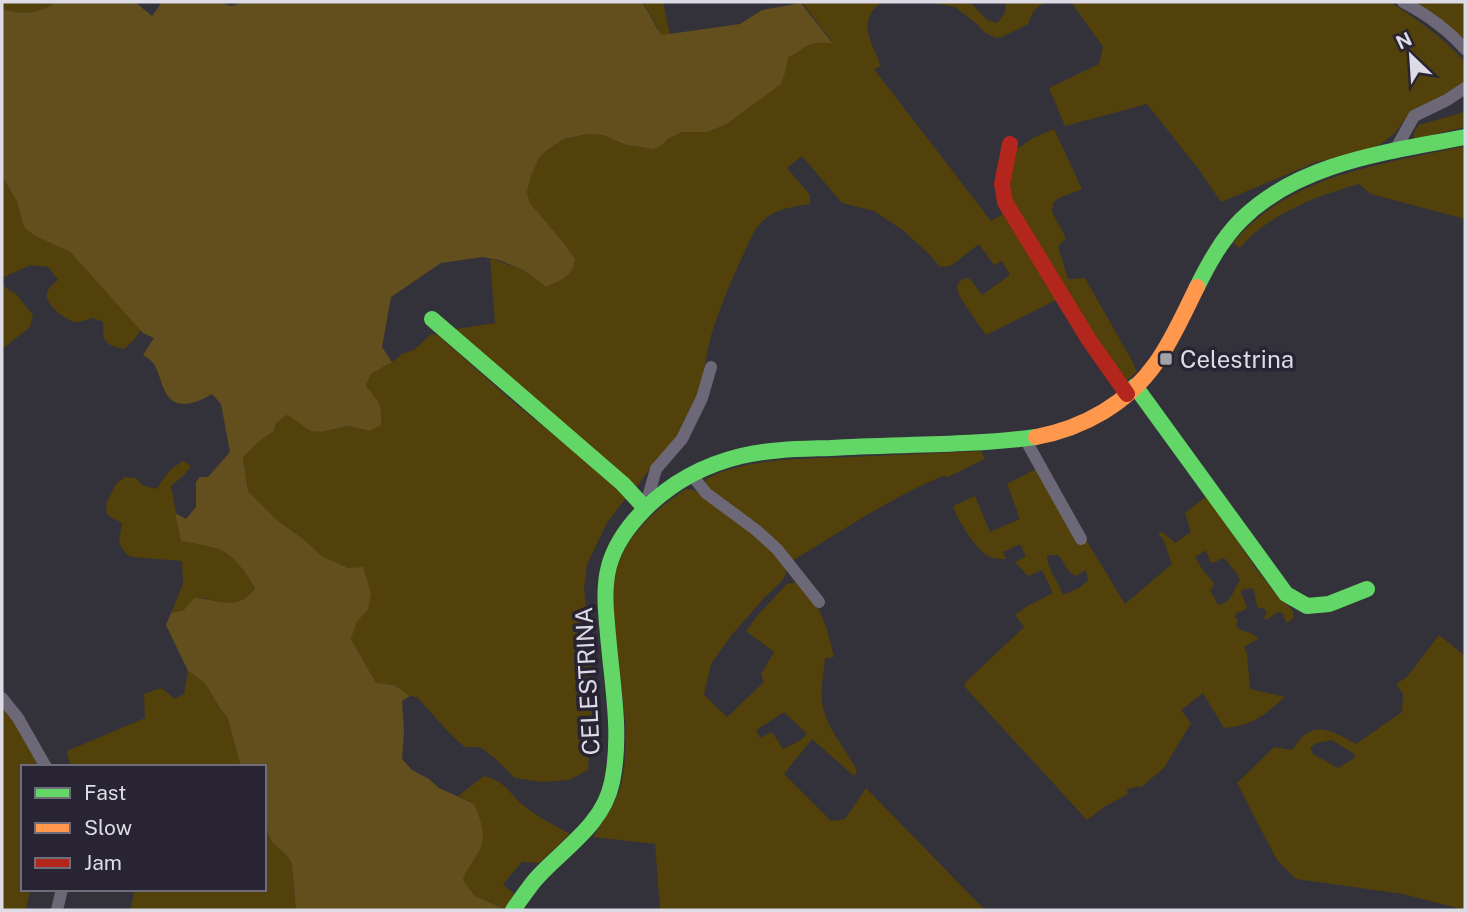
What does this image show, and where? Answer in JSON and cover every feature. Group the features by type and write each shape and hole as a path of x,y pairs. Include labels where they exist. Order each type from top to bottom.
{"street":[{"path":"1403,2 1454,36 1465,48"},
{"path":"1394,152 1414,116 1465,88"},
{"name":"CELESTRINA","path":"513,910 536,880 588,828 602,807 612,784 617,740 605,581 616,547 631,524 662,492 691,474 734,457 829,447 1025,439 1066,431 1081,425 1109,409 1157,362 1222,241 1242,219 1264,201 1311,176 1356,160 1465,137"},
{"path":"1010,144 1002,184 1005,202 1089,340 1131,390 1286,594 1307,606 1329,604 1367,589"},
{"path":"432,319 623,484 645,508"},
{"name":"CELESTRINA","path":"645,508 656,470 682,439 702,398 711,367"},
{"path":"1025,439 1081,539"},
{"path":"691,474 706,493 777,549 819,601"},
{"path":"2,698 19,718 45,765"},
{"path":"57,910 62,891"}],"shaded area":[{"path":"2,2 56,2 37,11 23,13 2,9"},
{"path":"56,2 135,2 152,16 160,2 220,2 231,6 245,2 641,2 662,35 740,24 762,10 801,3 833,44 814,43 788,58 781,84 727,124 708,132 682,132 653,149 626,145 603,135 588,134 564,139 547,150 539,158 527,192 530,203 575,259 569,274 546,287 525,271 499,260 483,257 441,263 391,297 382,347 392,362 371,374 366,386 379,404 381,425 370,431 349,426 321,432 311,431 287,415 276,423 274,431 243,457 248,491 278,521 322,556 348,568 363,567 371,593 368,610 357,621 351,639 376,683 394,685 410,696 402,701 402,759 412,770 439,788 474,804 483,838 463,880 475,896 503,910 296,910 292,864 272,842 266,829 266,765 240,765 228,719 205,683 188,671 166,625 171,613 184,610 194,598 235,602 249,596 255,588 228,554 215,548 181,541 175,513 186,519 196,507 196,482 200,477 208,477 230,452 221,404 212,394 188,404 170,399 154,364 143,355 154,338 143,333 70,252 35,236 25,228 17,202 2,176 2,9 30,12"},
{"path":"641,2 663,2 670,35 662,35"},
{"path":"802,2 882,2 874,9 868,24 870,40 881,66 874,69 991,221 1003,214 1056,300 986,335 964,303 957,286 965,278 970,279 982,295 1010,275 1002,261 994,265 979,244 952,265 939,266 904,231 874,211 842,203 802,156 787,168 810,195 810,204 775,212 761,222 751,238 718,314 691,414 679,434 637,487 449,330 495,323 490,258 525,271 546,287 572,270 575,259 530,203 527,192 539,158 547,150 564,139 588,134 603,135 626,145 653,149 682,132 708,132 727,124 780,84 788,58 820,41 833,43"},
{"path":"929,2 970,2 987,20 997,23 1005,13 1006,2 1045,2 1034,10 1028,24 996,38 984,32 955,7"},
{"path":"1071,2 1390,2 1429,29 1464,61 1465,81 1461,90 1449,99 1405,119 1395,133 1378,146 1314,163 1221,202 1147,104 1065,126 1049,88 1099,64 1103,47"},
{"path":"1406,2 1465,2 1465,49"},
{"path":"1465,112 1465,127 1414,139 1419,125"},
{"path":"1054,129 1082,189 1053,203 1052,212 1066,238 1058,246 1068,279 1085,278 1132,361 1137,372 1125,382 1013,211 1008,164 1017,149"},
{"path":"1465,146 1465,219 1371,194 1359,184 1295,207 1265,225 1240,248 1233,243 1256,220 1282,201 1310,187 1371,166"},
{"path":"2,176 17,202 22,221 35,236 70,252 141,330 124,349 108,344 103,334 103,322 93,318 73,321 52,307 47,293 58,280 48,267 31,265 2,278"},
{"path":"2,285 16,294 33,315 30,327 2,349"},
{"path":"431,334 438,335 512,401 628,495 607,523 587,564 584,588 595,694 594,717 580,749 589,754 588,770 569,780 542,782 515,778 480,747 465,747 417,697 410,696 394,685 376,683 351,639 357,620 368,610 348,568 322,556 278,521 248,491 243,457 274,431 276,423 288,415 321,432 349,426 370,431 376,398 366,387 371,374 402,354 414,350"},
{"path":"981,451 985,459 904,494 792,561 705,486 706,479 759,463"},
{"path":"183,461 191,466 171,486 181,541 215,548 228,554 255,588 244,600 238,602 226,603 203,598 184,610 171,613 183,584 182,561 132,557 126,554 119,543 122,523 107,515 106,503 116,484 125,477 136,478 142,485 156,489 171,469"},
{"path":"1036,469 1083,535 1125,604 1172,564 1163,539 1158,534 1162,532 1175,543 1191,532 1185,513 1207,496 1257,570 1294,614 1293,619 1286,623 1283,613 1278,612 1266,620 1264,618 1267,613 1264,608 1258,608 1253,588 1241,590 1247,606 1245,610 1236,613 1235,617 1238,620 1236,627 1258,639 1244,647 1250,689 1285,697 1258,718 1243,725 1224,728 1203,693 1181,710 1191,723 1164,768 1140,788 1127,789 1128,794 1087,820 964,686 1024,627 1015,615 1053,593 1042,570 1028,576 1015,562 1026,556 1020,544 1003,552 1006,559 990,557 980,550 955,512 953,506 975,496 990,532 1020,519 1007,484","holes":["1206,550 1210,561 1214,563 1225,559 1240,580 1223,604 1218,605 1210,590 1213,582 1195,557","1047,555 1058,555 1075,576 1086,570 1088,581 1063,595"]},
{"path":"686,489 694,490 761,538 786,568 781,582 730,637 711,664 704,695 727,717 764,682 761,674 774,652 746,631 787,584 797,582 812,598 829,636 834,657 825,658 821,691 824,712 857,771 854,776 812,739 784,774 831,821 845,819 866,788 985,910 660,910 655,844 593,837 616,799 621,785 626,746 613,602 616,570 624,550 639,529","holes":["784,712 807,734 783,749 772,732 760,738 756,730"]},
{"path":"1439,635 1465,656 1465,910 1403,894 1296,879 1277,860 1237,783 1274,747 1292,750 1302,737 1316,730 1330,731 1356,744 1402,712 1403,694 1396,684 1407,677","holes":["1332,740 1356,755 1338,768 1313,754 1310,748 1316,743"]},
{"path":"188,671 205,683 228,719 240,765 70,765 67,751 145,718 144,694 161,688 175,699 184,694"},
{"path":"2,705 12,717 38,765 21,765 21,891 30,891 26,910 2,910"},
{"path":"484,776 502,784 528,809 570,834 539,863 522,862 503,884 514,894 504,909 475,896 463,880 481,847 474,804 458,796"},
{"path":"266,829 272,842 292,864 296,910 130,910 133,891 266,891"}],"traffic: fast":[{"path":"1197,287 1216,252 1234,227 1264,200 1290,185 1346,162 1465,137"},
{"path":"432,319 623,484 645,508"},
{"path":"1135,386 1286,594 1307,606 1329,604 1367,589"},
{"path":"513,910 535,880 591,824 607,798 612,782 616,746 606,609 607,575 623,535 655,499 701,470 752,454 1036,437"}],"traffic: slow":[{"path":"1036,437 1088,420 1104,412 1132,390 1162,354 1197,287"}],"traffic: jam":[{"path":"1010,144 1002,184 1005,202 1089,340 1127,394"}],"place":[{"name":"Celestrina","path":"1166,359"}]}
